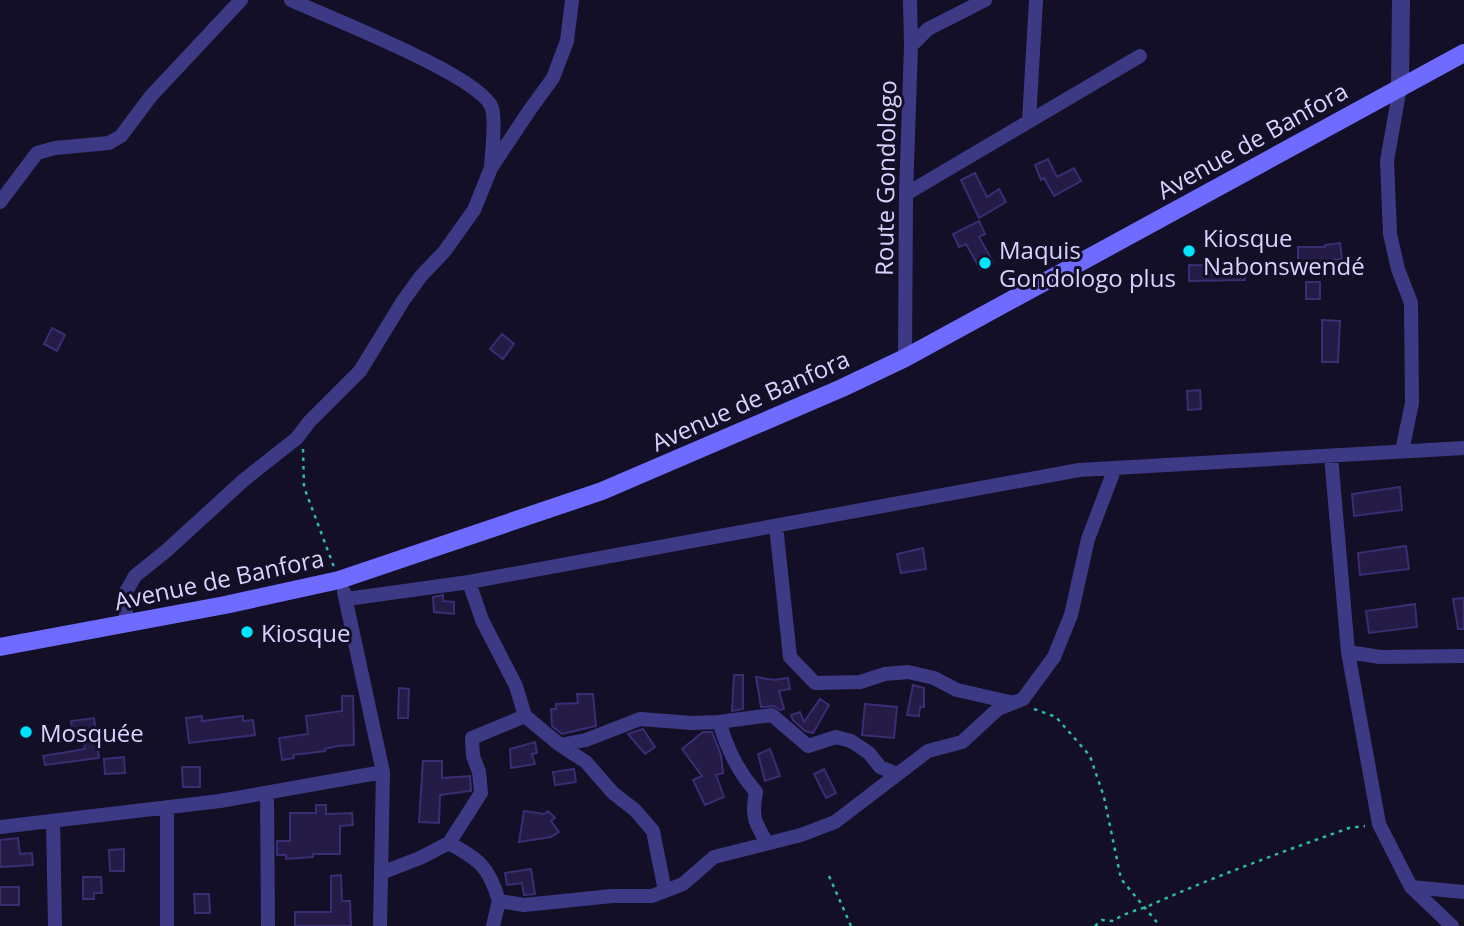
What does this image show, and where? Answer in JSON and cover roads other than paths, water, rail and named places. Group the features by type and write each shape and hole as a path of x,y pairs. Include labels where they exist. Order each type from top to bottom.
{"main road":[{"name":"Avenue de Banfora","path":"0,647 225,605 339,580 602,491 842,388 905,358 1464,53"}],"street":[{"path":"0,202 37,153 55,148 109,143 121,136 151,96 240,0"},
{"path":"291,0 425,61 485,97 492,109 491,168"},
{"path":"126,624 126,592 135,576 245,479 297,438 360,372 403,301 421,276 444,252 474,210 491,168 528,111 554,78 567,41 572,0"},
{"name":"Route Gondologo","path":"905,358 910,0"},
{"path":"911,46 928,29 985,0"},
{"path":"1029,121 1036,0"},
{"path":"1401,0 1400,88 1387,161 1391,234 1398,269 1411,303 1412,403 1402,452"},
{"path":"906,194 1140,56"},
{"path":"347,599 469,582 1079,470 1464,448"},
{"path":"1331,456 1348,652 1379,824 1411,887 1452,926"},
{"path":"499,901 524,905 612,896 652,896 666,891 683,884 713,857 801,835 835,822 928,751 961,742 998,709 1023,699 1054,657 1071,615 1088,539 1115,468"},
{"path":"776,526 790,656 815,683 860,682 885,674 908,672 934,678 957,690 1014,703"},
{"path":"339,580 347,599 383,772 380,926"},
{"path":"469,582 482,620 516,686 525,716 586,762 613,793 635,810 653,831 666,891"},
{"path":"1348,652 1380,657 1464,656"},
{"path":"560,745 586,740 640,719 692,723 772,715 808,746 836,737 851,741 869,753 880,767 897,774"},
{"path":"382,873 449,843 481,793 472,738 525,716"},
{"path":"719,722 734,763 756,792 752,810 767,843"},
{"path":"0,827 267,793 383,772"},
{"path":"267,793 268,926"},
{"path":"167,807 167,926"},
{"path":"53,821 55,926"},
{"path":"449,843 472,856 492,876 499,901 493,926"},
{"path":"1411,887 1464,892"}],"place":[{"name":"Kiosque Nabonswendé","path":"1189,251"},
{"name":"Maquis Gondologo plus","path":"985,263"},
{"name":"Kiosque","path":"247,632"},
{"name":"Mosquée","path":"26,732"}]}
